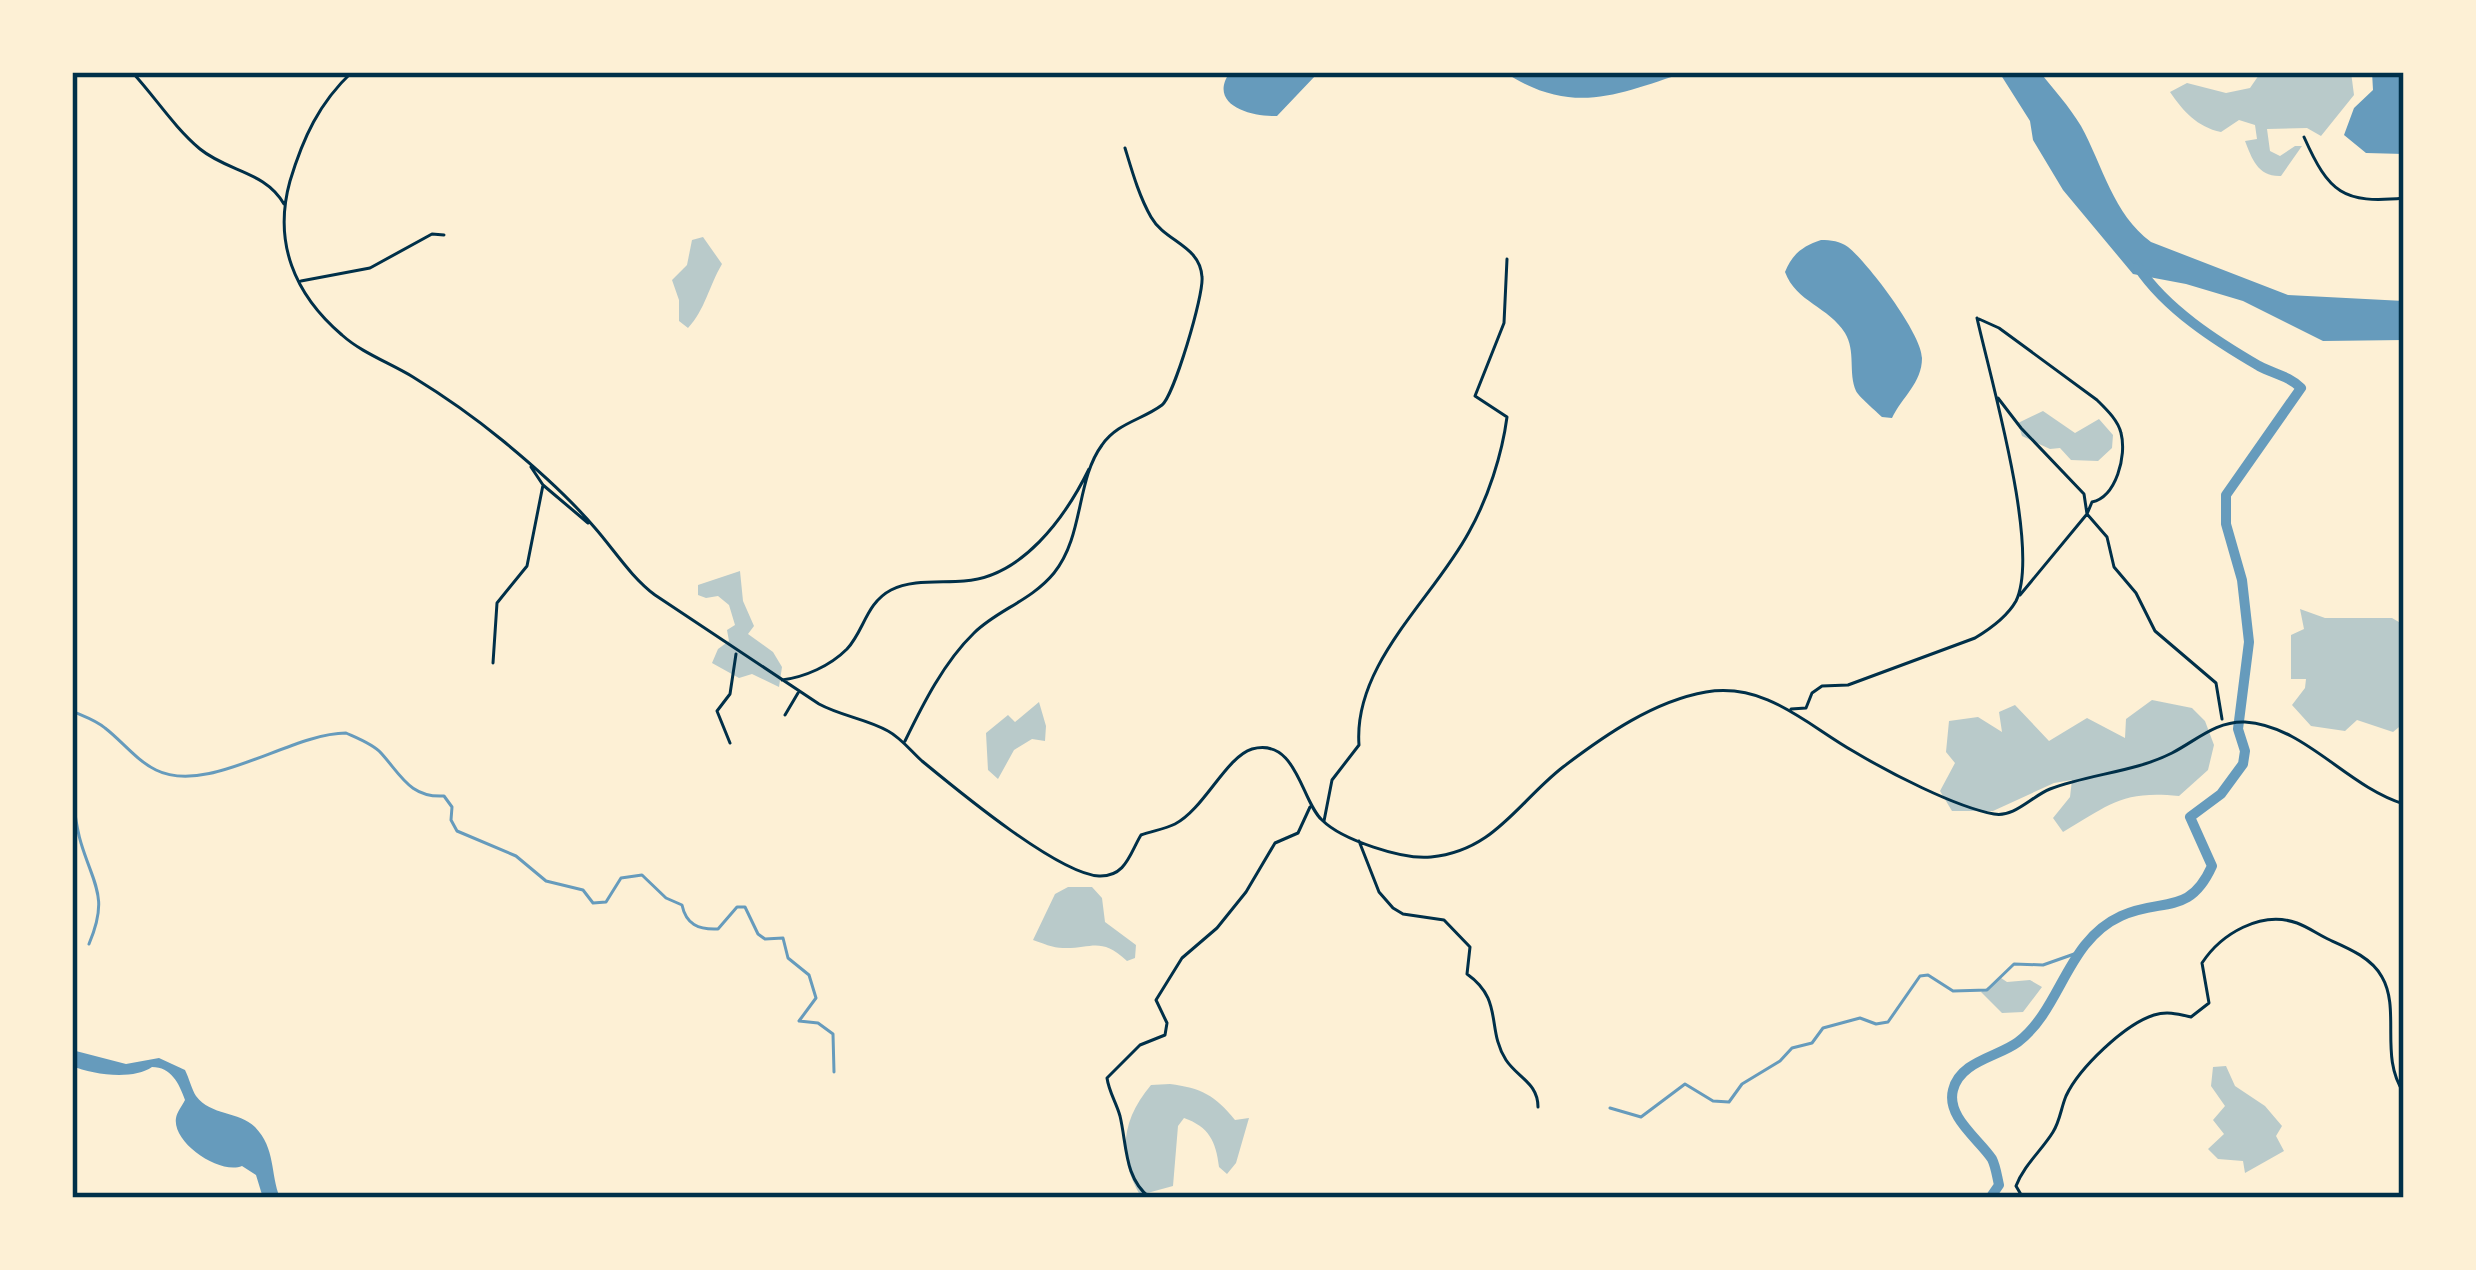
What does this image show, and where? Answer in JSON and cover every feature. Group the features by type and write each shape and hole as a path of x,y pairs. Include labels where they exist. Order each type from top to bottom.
{"street":[{"path":"132,72 156,97 166,116 200,149 218,163 268,182 284,204"},
{"path":"352,72 310,124 284,204 283,239 299,281 341,335 452,402 527,461 595,527 640,584 736,652 841,716 885,728 958,790 1073,870 1102,876 1122,868 1133,857 1141,835 1177,823 1220,782 1240,755 1256,748 1268,748 1300,776 1323,823 1387,854 1426,858 1462,852 1511,817 1562,768 1652,707 1708,692 1746,691 1790,709 1892,773 1954,802 2003,815 2051,789 2174,753 2223,723 2238,722 2277,726 2366,788 2404,804"},
{"path":"2304,137 2319,171 2340,194 2366,202 2404,198"},
{"path":"780,680 805,677 848,648 874,603 891,590 910,584 989,579 1014,565 1054,523 1103,442 1171,397 1185,342 1201,308 1200,263 1152,219 1125,148"},
{"path":"299,281 370,268 432,234 444,235"},
{"path":"1323,823 1332,780 1358,745 1362,702 1375,674 1470,531 1504,446 1507,417 1475,396 1504,323 1507,259"},
{"path":"1790,709 1806,708 1812,693 1822,686 1848,686 1990,629 2017,599 2087,514 2092,502 2104,500 2113,489 2122,434 2111,414 2017,340 1977,318 1997,397 2022,544 2017,599"},
{"path":"1997,397 2084,494 2087,514 2108,537 2114,567 2136,593 2155,631 2216,683 2223,723"},
{"path":"527,461 543,485 595,527"},
{"path":"904,743 932,691 977,630 1023,602 1064,557 1092,462"},
{"path":"494,663 497,603 527,566 543,485"},
{"path":"730,742 717,711 730,694 736,652"},
{"path":"785,715 799,691"},
{"path":"1150,1198 1128,1166 1108,1078 1140,1045 1165,1035 1167,1023 1156,1000 1181,958 1217,928 1275,844 1298,832 1311,806"},
{"path":"1359,839 1379,892 1393,908 1402,914 1444,920 1470,947 1466,974 1489,997 1501,1051 1536,1091 1538,1107"},
{"path":"2023,1198 2016,1186 2020,1176 2056,1129 2067,1094 2108,1041 2150,1016 2172,1012 2191,1018 2209,1003 2202,963 2212,948 2229,932 2257,923 2295,922 2358,953 2382,976 2392,1024 2390,1063 2404,1093"}],"shaded area":[{"path":"2261,72 2351,72 2354,95 2321,136 2307,128 2267,129 2270,151 2280,156 2302,146 2281,176 2261,170 2253,160 2245,141 2257,139 2255,125 2239,120 2221,132 2212,130 2191,117 2170,92 2187,83 2226,93 2250,88"},
{"path":"703,237 722,264 688,328 679,321 672,280 687,265 692,240"},
{"path":"2043,411 2075,433 2099,419 2113,435 2112,448 2098,461 2071,460 2060,448 2050,449 2022,436 2018,423"},
{"path":"740,571 743,601 754,626 748,634 773,652 782,667 779,687 752,674 739,678 712,663 718,649 729,641 727,630 735,625 729,605 718,596 698,595 698,585"},
{"path":"2300,609 2325,618 2392,618 2404,625 2404,723 2393,732 2357,720 2345,731 2311,726 2292,705 2306,679 2291,679 2291,635 2304,629"},
{"path":"2152,700 2192,708 2205,721 2214,745 2208,770 2179,796 2129,798 2063,832 2053,818 2070,797 2072,780 2054,783 1993,811 1952,811 1940,791 1955,763 1946,752 1949,721 1978,717 2002,732 1999,712 2015,705 2049,741 2087,718 2125,738 2126,719"},
{"path":"1039,702 1045,741 1032,739 1014,750 998,779 988,770 986,733 1008,715 1015,722"},
{"path":"1068,887 1092,887 1102,898 1105,922 1136,945 1135,958 1127,961 1103,946 1059,948 1033,940 1055,894"},
{"path":"2001,978 2030,980 2042,987 2023,1012 2002,1013 1981,992"},
{"path":"2226,1066 2235,1086 2265,1106 2282,1126 2276,1136 2284,1151 2245,1173 2243,1161 2218,1159 2208,1149 2224,1134 2213,1120 2225,1106 2211,1086 2213,1067"},
{"path":"1170,1084 1207,1094 1235,1120 1249,1118 1236,1163 1227,1174 1219,1167 1210,1136 1184,1118 1178,1126 1173,1186 1140,1195 1128,1166 1129,1124 1151,1085"}],"water":[{"path":"1230,72 1316,75 1277,116 1267,116 1228,101 1224,83"},
{"path":"1504,72 1687,72 1617,94 1574,98 1529,86"},
{"path":"1999,72 2040,72 2081,126 2127,218 2151,242 2288,295 2404,301 2404,340 2323,341 2243,301 2133,274 2063,190 2033,140 2030,121"},
{"path":"2372,72 2404,72 2404,154 2366,153 2344,135 2354,108 2373,90"},
{"path":"1821,240 1842,243 1857,255 1920,347 1919,375 1892,418 1882,417 1857,393 1845,333 1797,291 1785,272 1799,252"},
{"path":"72,1050 126,1064 159,1058 185,1070 202,1102 241,1118 262,1135 280,1198 263,1198 256,1175 242,1166 222,1166 189,1147 177,1128 185,1100 169,1073 152,1067 124,1075 91,1072 72,1066"}],"waterway":[{"path":"1990,1198 1999,1185 1995,1169 1954,1109 1957,1080 1971,1066 2010,1047 2033,1028 2076,958 2103,927 2136,910 2173,903 2194,893 2212,866 2190,817 2221,794 2243,764 2245,751 2238,729 2249,642 2242,580 2226,524 2226,495 2301,388 2193,323 2138,267"},
{"path":"72,711 101,725 149,766 177,776 224,770 300,742 346,733 378,750 414,789 444,796 452,807 451,820 457,831 516,856 546,881 583,890 593,903 606,902 621,878 642,875 666,898 682,905 686,917 699,927 718,929 737,907 745,907 758,934 765,939 783,938 788,958 809,975 816,998 799,1021 818,1023 833,1034 834,1072"},
{"path":"72,761 72,793"},
{"path":"72,795 99,903 89,944"},
{"path":"1610,1108 1641,1117 1685,1084 1713,1101 1729,1102 1742,1084 1792,1048 1812,1043 1823,1028 1860,1018 1876,1024 1888,1022 1920,976 1928,975 1953,991 1987,990 2014,964 2043,965 2077,953"}]}
